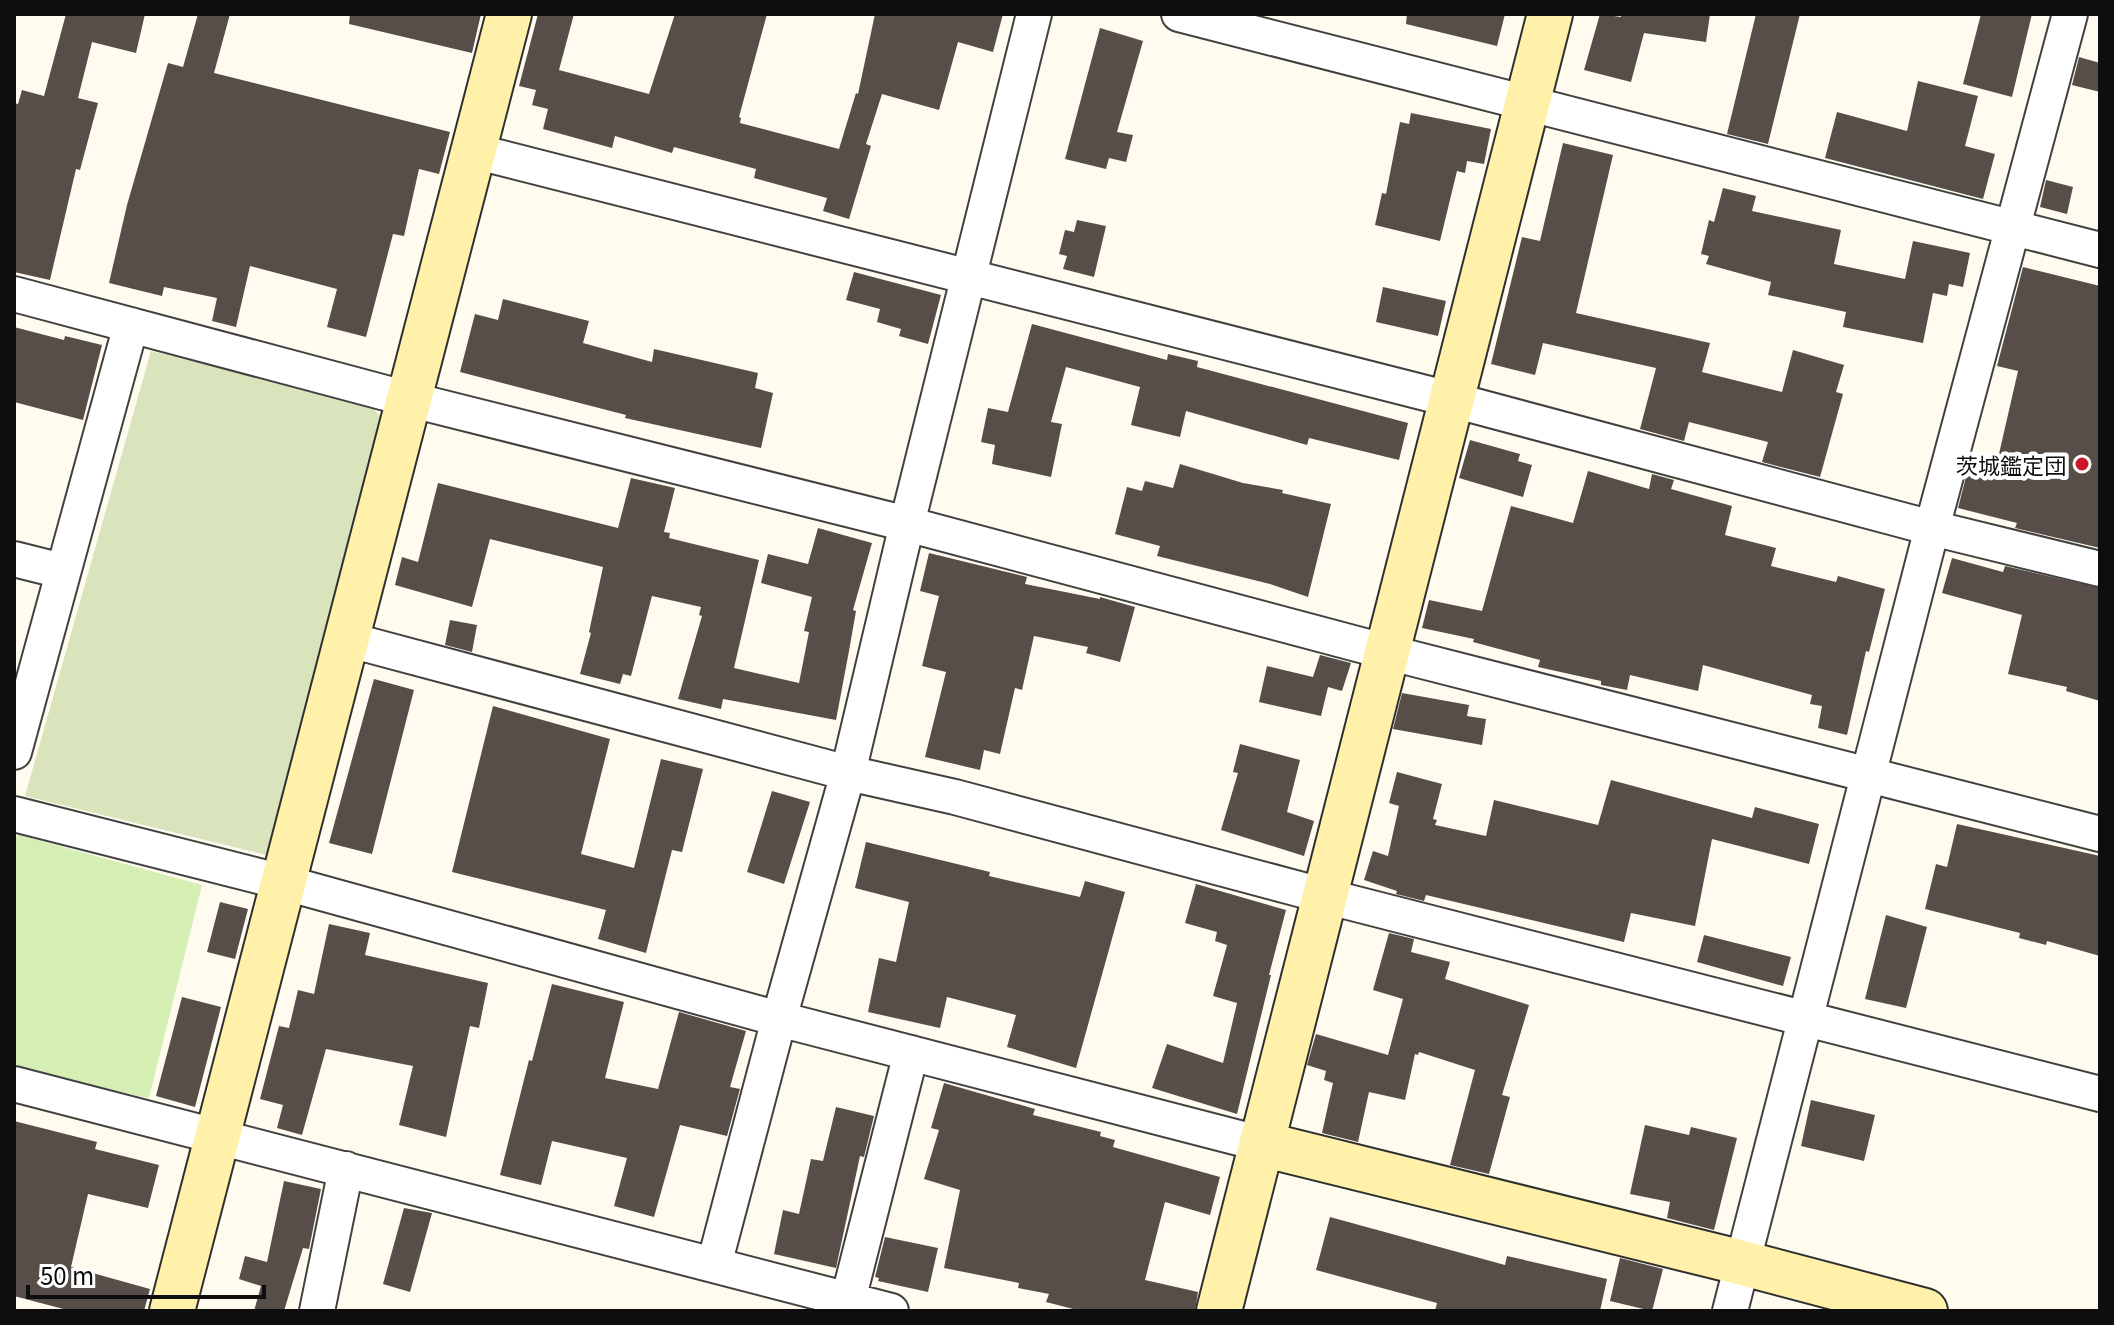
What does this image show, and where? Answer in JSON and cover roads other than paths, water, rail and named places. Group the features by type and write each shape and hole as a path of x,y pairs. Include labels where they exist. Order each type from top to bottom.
{"street":[{"path":"172,1311 509,14"},
{"path":"714,1265 848,773 1034,14"},
{"path":"1179,14 2100,250"},
{"path":"1219,1311 1550,14"},
{"path":"1730,1311 1932,528 2070,14"},
{"path":"474,151 1453,400 1932,528 2100,569"},
{"path":"14,294 408,399 907,524 1387,652 2100,834"},
{"path":"14,752 131,325"},
{"path":"14,559 62,571"},
{"path":"346,639 848,773 955,797 1325,896 2100,1094"},
{"path":"14,814 282,882 779,1019 1925,1311"},
{"path":"848,1300 911,1053"},
{"path":"14,1084 891,1311"},
{"path":"317,1311 346,1169"}],"place":[{"name":"茨城鑑定団","path":"2082,464"}]}
